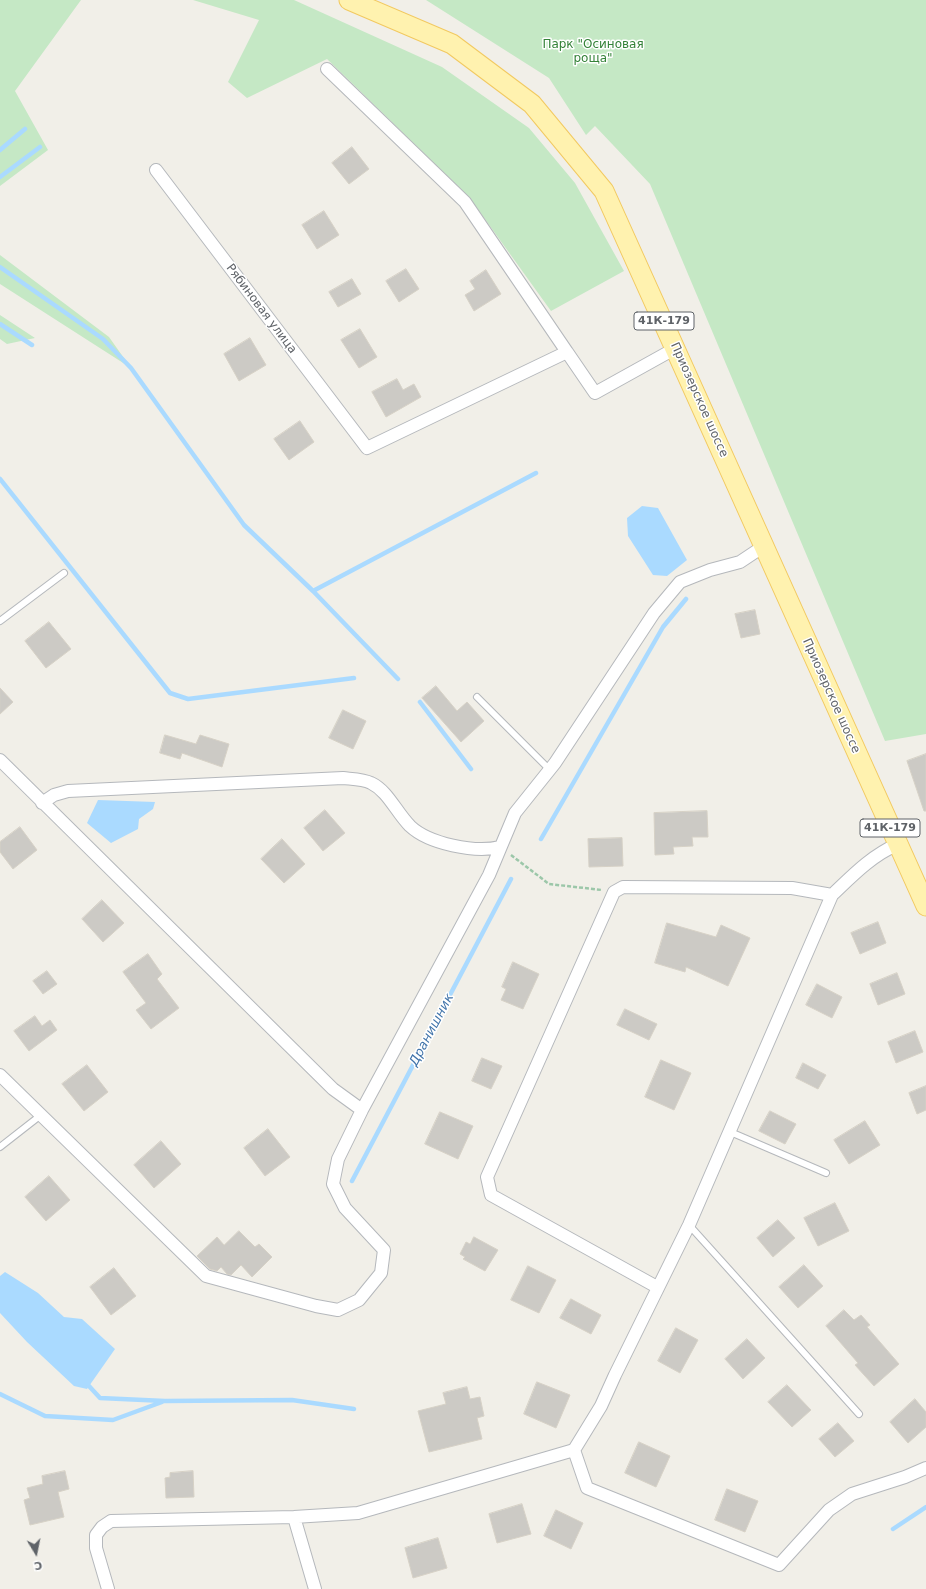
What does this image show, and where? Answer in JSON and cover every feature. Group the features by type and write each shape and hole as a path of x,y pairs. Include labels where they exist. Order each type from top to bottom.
{"main road":[{"name":"Приозерское шоссе","path":"349,0 452,44 532,104 604,191 926,906"}],"street":[{"path":"327,69 465,202 595,393 676,348"},
{"name":"Рябиновая улица","path":"156,170 367,448 567,352"},
{"path":"0,1075 206,1276 316,1306 338,1310 359,1300 381,1273 384,1250 345,1208 333,1184 338,1159 362,1110 489,875 515,813 549,770 654,613 680,582 710,570 740,562 764,546"},
{"path":"0,760 333,1089 362,1110"},
{"path":"42,803 54,795 68,791 343,778 370,782 389,799 410,825 423,835 442,843 486,850 500,847"},
{"path":"108,1589 96,1548 96,1535 111,1521 294,1517 358,1513 574,1450 602,1406 615,1375 689,1225 728,1131 832,895 859,869 881,852 898,844"},
{"path":"658,1287 491,1195 487,1177 614,892 623,887 792,888 832,895"},
{"path":"574,1450 587,1488 779,1565 829,1510 852,1494 905,1477 926,1468"},
{"path":"294,1517 315,1589"}],"lane":[{"path":"0,621 64,573"},
{"path":"477,697 549,770"},
{"path":"0,1147 41,1115"},
{"path":"728,1131 826,1174"},
{"path":"689,1225 859,1414"}],"path":[{"path":"500,847 550,884 614,892"}],"green space":[{"path":"0,0 81,0 15,91 48,150 0,186"},
{"path":"193,0 294,0 442,67 529,128 575,183 624,271 551,311 469,197 327,59 247,98 228,82 259,20"},
{"name":"Парк \"Осиновая роща\"","path":"426,0 926,0 926,734 885,741 650,184 595,126 586,135 549,78"},
{"path":"0,255 109,337 131,368 0,284"},
{"path":"0,315 35,338 7,344 0,339"}],"water":[{"path":"642,506 658,508 687,560 667,576 653,575 628,536 627,518"},
{"path":"98,800 155,802 153,809 139,819 138,829 111,843 87,823"},
{"path":"5,1272 38,1293 64,1317 82,1319 115,1349 87,1389 74,1386 27,1342 0,1313 0,1276"}],"building":[{"path":"352,147 369,169 349,184 332,163"},
{"path":"324,211 339,235 317,249 302,225"},
{"path":"406,269 419,289 399,302 386,281"},
{"path":"486,270 501,294 474,311 465,295 475,289 470,281"},
{"path":"352,279 361,294 338,307 329,292"},
{"path":"360,329 377,357 359,368 341,340"},
{"path":"250,338 266,365 239,381 224,354"},
{"path":"397,379 403,390 414,384 421,397 386,417 372,392"},
{"path":"300,421 314,442 289,460 274,439"},
{"path":"755,610 760,634 741,638 735,614"},
{"path":"49,622 71,649 46,668 25,641"},
{"path":"436,686 457,711 467,702 484,721 461,742 422,698"},
{"path":"0,688 13,702 0,714"},
{"path":"343,710 366,721 353,749 329,738"},
{"path":"165,735 196,744 200,735 229,744 222,767 182,753 180,759 160,753"},
{"path":"926,754 926,811 924,811 907,761"},
{"path":"325,810 345,833 323,851 304,828"},
{"path":"707,811 708,837 692,837 693,846 673,847 674,854 655,855 654,813"},
{"path":"20,827 37,850 13,869 0,852 0,842"},
{"path":"622,838 623,866 589,867 588,839"},
{"path":"282,839 305,864 284,883 261,859"},
{"path":"102,900 124,923 103,942 82,919"},
{"path":"878,922 886,943 860,954 851,933"},
{"path":"667,923 716,937 721,925 750,938 728,986 686,967 685,972 655,963"},
{"path":"148,954 162,974 157,979 179,1008 151,1029 136,1010 146,1003 123,972"},
{"path":"513,962 539,974 523,1009 501,1000 506,989 502,987"},
{"path":"47,971 57,984 43,994 33,981"},
{"path":"897,973 905,994 878,1005 870,984"},
{"path":"817,984 842,997 832,1018 806,1005"},
{"path":"625,1009 657,1024 649,1040 617,1025"},
{"path":"35,1016 42,1026 50,1020 57,1030 29,1051 14,1031"},
{"path":"915,1031 923,1052 896,1063 888,1042"},
{"path":"482,1058 502,1066 491,1089 472,1081"},
{"path":"661,1060 691,1073 674,1110 645,1097"},
{"path":"803,1063 826,1075 818,1089 796,1078"},
{"path":"87,1065 108,1092 84,1111 62,1084"},
{"path":"926,1086 926,1110 917,1114 909,1093"},
{"path":"770,1111 796,1124 785,1144 759,1131"},
{"path":"440,1112 473,1126 458,1159 425,1144"},
{"path":"865,1121 880,1145 849,1164 834,1140"},
{"path":"268,1129 290,1157 265,1176 244,1148"},
{"path":"161,1141 181,1164 154,1188 134,1165"},
{"path":"49,1176 70,1200 46,1221 25,1197"},
{"path":"835,1203 849,1231 818,1246 804,1218"},
{"path":"778,1220 795,1238 773,1257 757,1238"},
{"path":"239,1231 255,1247 259,1244 272,1257 252,1277 241,1265 231,1275 227,1274 221,1267 217,1271 210,1269 197,1256 217,1237 224,1245"},
{"path":"474,1237 498,1250 485,1271 463,1259 465,1257 460,1254 466,1242 470,1244"},
{"path":"804,1265 823,1286 798,1308 779,1287"},
{"path":"528,1266 556,1280 539,1313 511,1300"},
{"path":"114,1268 136,1296 111,1315 90,1287"},
{"path":"571,1299 601,1315 591,1334 560,1318"},
{"path":"844,1310 854,1320 861,1315 870,1325 867,1327 899,1364 874,1386 855,1365 858,1363 826,1326"},
{"path":"676,1328 698,1340 680,1373 658,1361"},
{"path":"747,1339 765,1358 743,1379 725,1359"},
{"path":"537,1382 570,1395 556,1428 524,1414"},
{"path":"787,1385 811,1410 792,1427 768,1402"},
{"path":"467,1387 470,1399 480,1397 484,1416 477,1418 482,1439 429,1452 418,1411 446,1404 443,1393"},
{"path":"915,1399 926,1412 926,1427 908,1443 890,1422"},
{"path":"838,1423 854,1441 835,1457 819,1439"},
{"path":"639,1442 670,1456 656,1487 625,1473"},
{"path":"65,1471 69,1489 58,1492 64,1517 30,1525 24,1500 30,1498 27,1488 43,1484 42,1476"},
{"path":"193,1471 194,1497 166,1498 165,1478 170,1477 170,1473"},
{"path":"727,1489 758,1501 745,1532 715,1520"},
{"path":"522,1504 531,1534 497,1543 489,1514"},
{"path":"556,1510 583,1523 571,1549 544,1536"},
{"path":"438,1538 447,1568 413,1578 405,1548"}],"waterway":[{"path":"0,150 25,129"},
{"path":"0,177 40,147"},
{"path":"0,267 103,339 131,368 244,525 313,591 536,473"},
{"path":"0,324 32,345"},
{"path":"0,479 170,693 188,699 354,678"},
{"path":"313,591 398,679"},
{"path":"541,839 663,627 686,599"},
{"path":"420,702 471,769"},
{"name":"Дранишник","path":"352,1181 511,879"},
{"path":"89,1386 100,1398 165,1401 292,1400 354,1409"},
{"path":"0,1394 45,1416 113,1420 162,1402"},
{"path":"893,1529 926,1507"}]}
